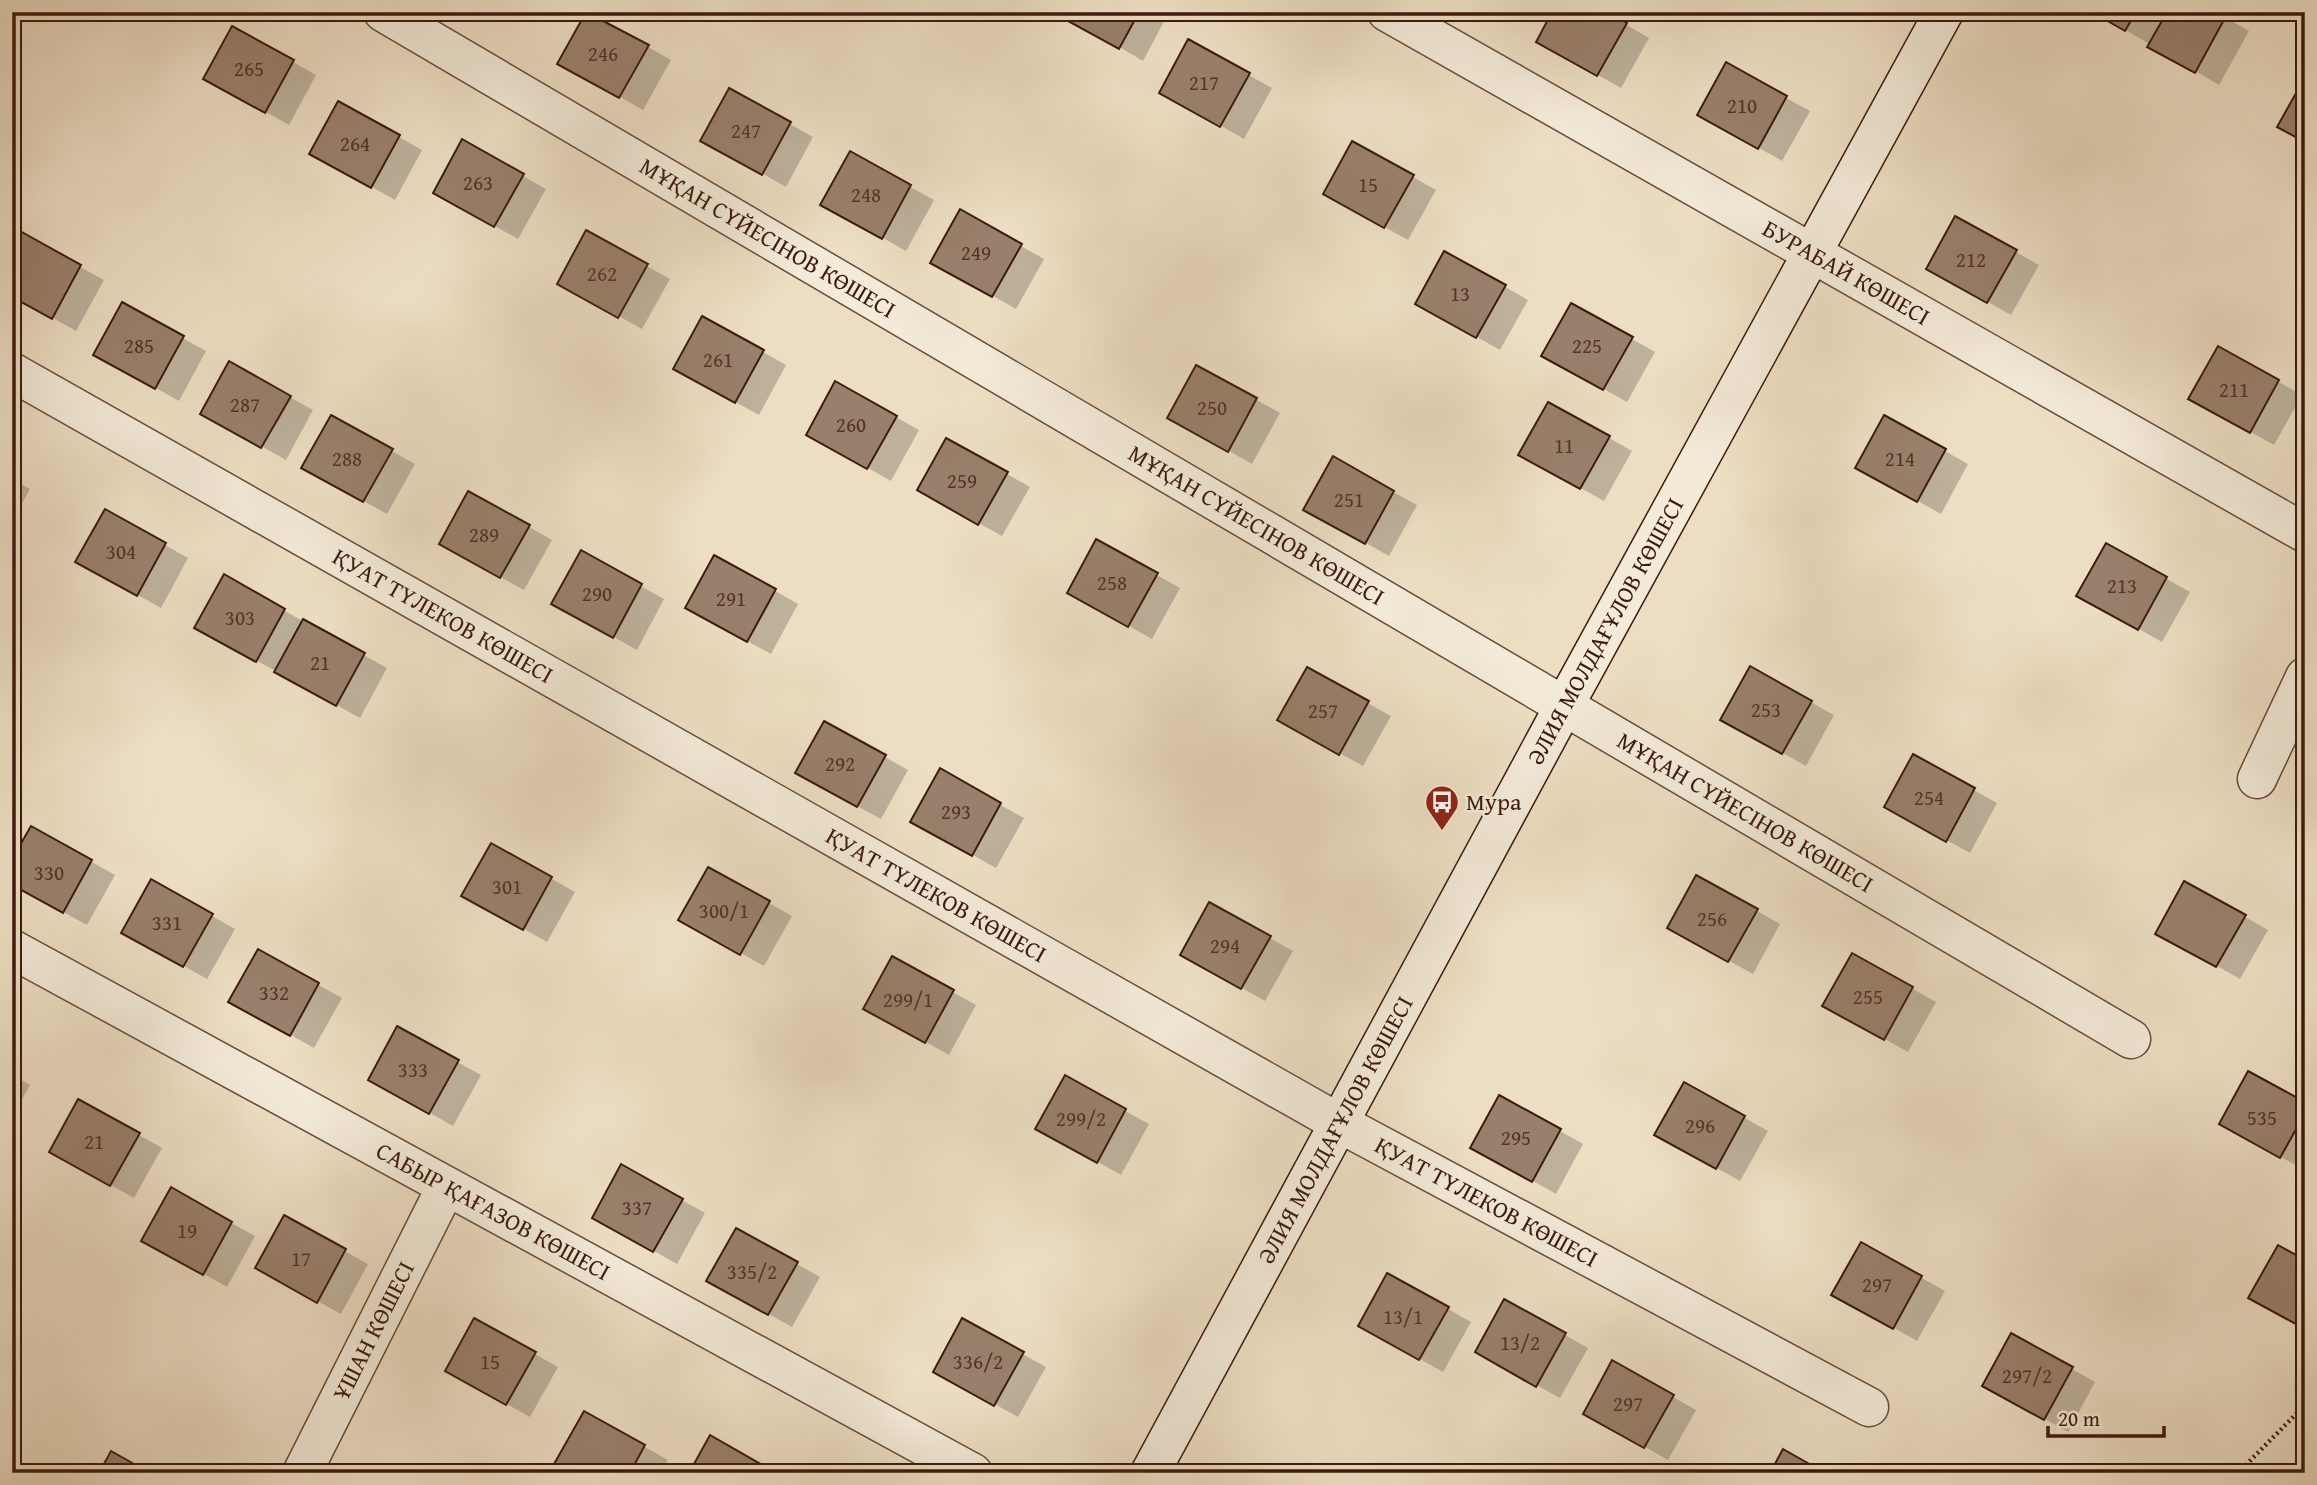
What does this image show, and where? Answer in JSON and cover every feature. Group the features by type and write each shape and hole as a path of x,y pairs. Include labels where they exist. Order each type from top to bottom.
{"street":[{"name":"МҰҚАН СҮЙЕСІНОВ КӨШЕСІ","path":"383,12 1563,708 2131,1039"},
{"name":"БУРАБАЙ КӨШЕСI","path":"1387,12 2305,533"},
{"name":"ӘЛИЯ МОЛДАҒҰЛОВ КӨШЕСІ","path":"1150,1473 1563,708 1944,12"},
{"name":"ҚУАТ ТҮЛЕКОВ КӨШЕСІ","path":"12,372 1339,1123 1869,1407"},
{"path":"2256,779 2305,677"},
{"name":"САБЫР ҚАҒАЗОВ КӨШЕСІ","path":"12,949 973,1473"},
{"name":"ҰШАН КӨШЕСІ","path":"302,1473 446,1187"}],"path":[{"path":"2238,1473 2305,1405"}],"building":[{"path":"586,12 649,45 619,98 557,64"},
{"path":"1058,12 1139,12 1119,49 1057,15"},
{"path":"1552,12 1608,12 1627,23 1597,76 1536,42"},
{"path":"2092,12 2136,12 2125,31"},
{"path":"2167,12 2220,12 2226,16 2195,73 2147,47"},
{"path":"232,26 294,60 265,113 203,79"},
{"path":"1188,39 1250,73 1220,127 1159,93"},
{"path":"1726,62 1787,96 1758,149 1697,115"},
{"path":"2305,77 2305,142 2277,127"},
{"path":"729,88 791,122 762,175 700,141"},
{"path":"338,101 400,135 371,188 309,154"},
{"path":"462,139 524,174 494,227 433,193"},
{"path":"1352,141 1414,175 1384,228 1323,194"},
{"path":"850,151 911,185 882,239 820,205"},
{"path":"960,209 1022,244 992,297 930,263"},
{"path":"1955,216 2017,250 1987,303 1926,269"},
{"path":"586,230 648,264 618,318 557,284"},
{"path":"20,231 81,265 52,319 12,297 12,245"},
{"path":"1444,251 1506,285 1476,338 1415,304"},
{"path":"122,302 184,336 155,389 93,355"},
{"path":"1571,303 1633,337 1603,390 1541,356"},
{"path":"702,316 764,350 735,403 673,369"},
{"path":"2218,346 2279,380 2250,433 2188,399"},
{"path":"229,361 291,396 261,448 200,414"},
{"path":"1196,365 1257,398 1228,452 1167,418"},
{"path":"835,381 897,416 867,469 806,435"},
{"path":"1548,402 1610,436 1580,489 1518,455"},
{"path":"331,415 393,449 363,502 301,468"},
{"path":"1884,415 1946,449 1917,502 1855,468"},
{"path":"946,438 1008,472 978,525 917,490"},
{"path":"1333,456 1394,491 1365,544 1303,510"},
{"path":"468,491 530,525 500,578 439,544"},
{"path":"105,509 166,543 137,596 75,562"},
{"path":"1096,539 1158,573 1128,627 1067,593"},
{"path":"2106,543 2167,577 2138,630 2076,596"},
{"path":"581,550 642,584 613,638 551,604"},
{"path":"714,555 776,589 747,642 685,608"},
{"path":"224,574 285,609 256,662 194,628"},
{"path":"303,619 365,653 336,706 274,672"},
{"path":"1750,666 1812,701 1782,754 1720,720"},
{"path":"1307,667 1369,701 1339,755 1277,720"},
{"path":"824,721 886,755 857,807 795,773"},
{"path":"1913,754 1975,788 1946,842 1884,807"},
{"path":"940,768 1001,803 972,856 910,822"},
{"path":"31,826 92,860 63,913 12,885 12,859"},
{"path":"491,843 552,877 523,930 461,896"},
{"path":"708,867 770,901 740,955 678,920"},
{"path":"1696,875 1758,909 1728,962 1667,928"},
{"path":"151,879 213,914 183,967 121,933"},
{"path":"2184,881 2246,915 2216,967 2155,934"},
{"path":"1209,902 1271,936 1241,989 1180,955"},
{"path":"258,949 319,983 290,1036 228,1002"},
{"path":"1852,953 1913,987 1884,1040 1822,1006"},
{"path":"892,956 954,990 925,1043 863,1009"},
{"path":"397,1026 459,1060 429,1114 368,1080"},
{"path":"2248,1071 2305,1102 2305,1113 2280,1158 2219,1124"},
{"path":"1065,1075 1126,1109 1097,1163 1035,1129"},
{"path":"1684,1082 1745,1116 1716,1169 1654,1135"},
{"path":"1499,1095 1561,1129 1532,1182 1470,1148"},
{"path":"78,1099 140,1133 110,1186 49,1152"},
{"path":"621,1164 683,1199 653,1252 592,1218"},
{"path":"171,1187 232,1222 203,1275 141,1241"},
{"path":"284,1215 346,1249 317,1303 255,1268"},
{"path":"736,1228 798,1262 768,1315 706,1281"},
{"path":"1861,1242 1922,1276 1893,1329 1831,1295"},
{"path":"2278,1245 2305,1260 2305,1329 2248,1298"},
{"path":"1387,1273 1449,1307 1419,1360 1358,1326"},
{"path":"1504,1299 1566,1333 1536,1387 1475,1352"},
{"path":"474,1318 536,1352 506,1405 445,1371"},
{"path":"962,1318 1024,1352 994,1406 933,1372"},
{"path":"2011,1333 2073,1367 2044,1420 1982,1386"},
{"path":"1612,1360 1674,1395 1644,1448 1583,1414"},
{"path":"584,1411 645,1445 630,1473 571,1473 554,1464"},
{"path":"710,1435 771,1470 769,1473 689,1473"},
{"path":"1783,1449 1825,1473 1770,1473"},
{"path":"111,1451 150,1473 99,1473"}],"place":[{"name":"Мура","path":"1442,832"}]}
